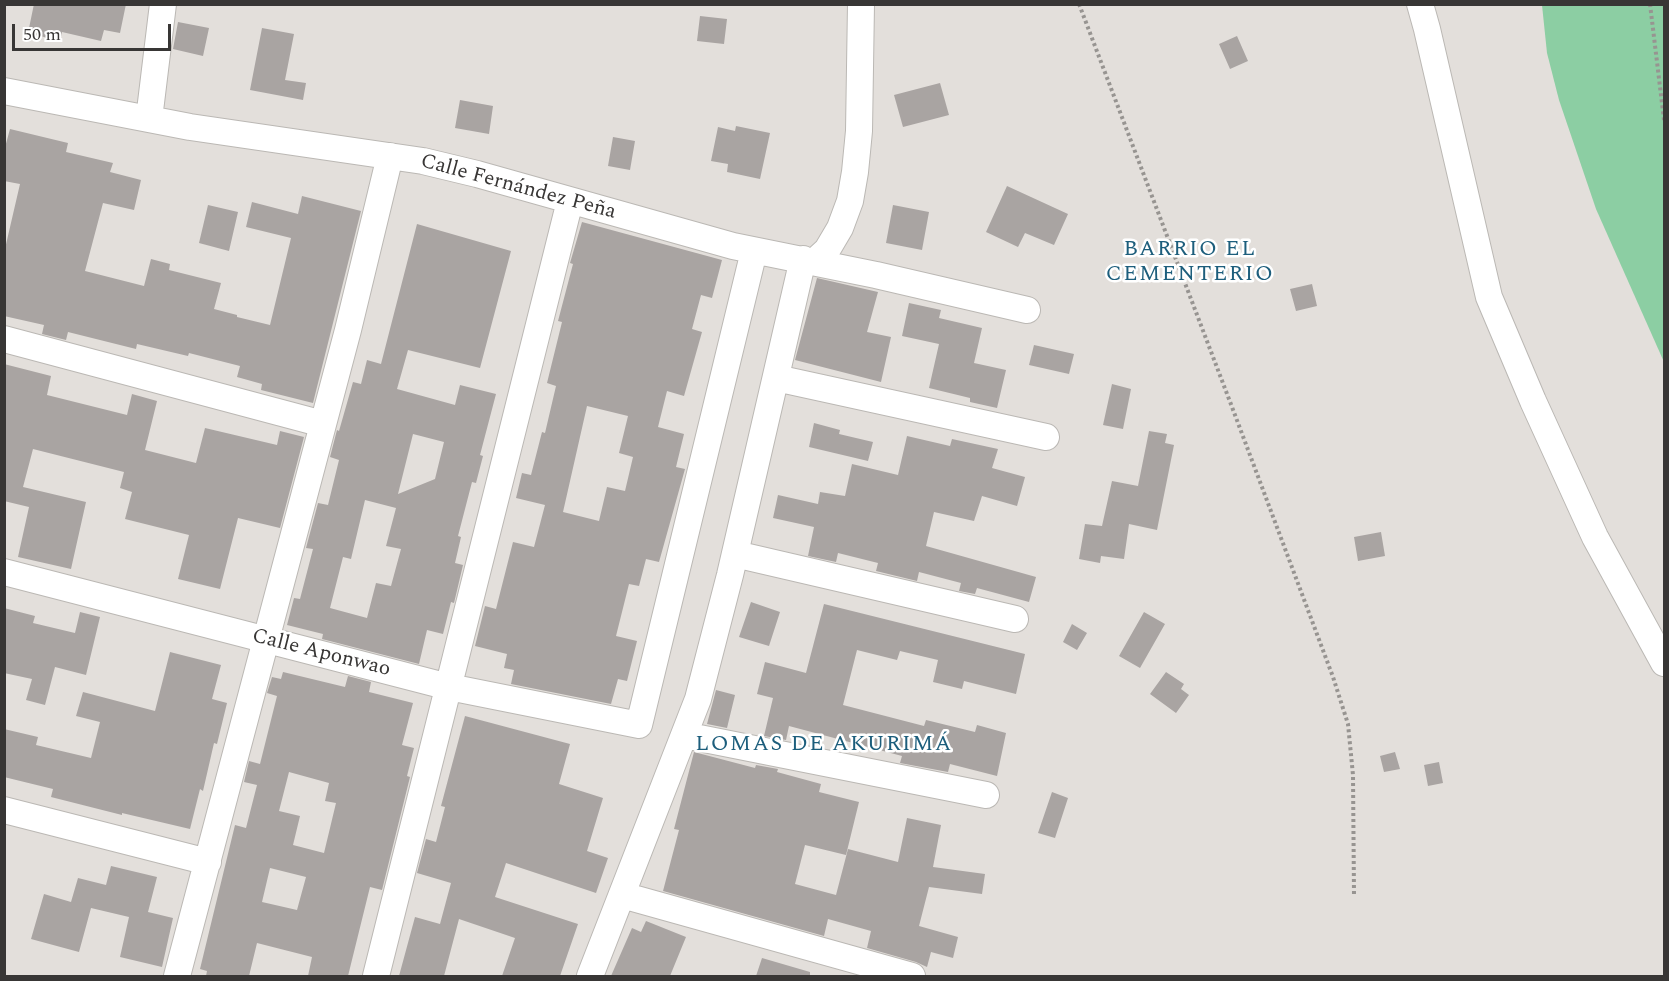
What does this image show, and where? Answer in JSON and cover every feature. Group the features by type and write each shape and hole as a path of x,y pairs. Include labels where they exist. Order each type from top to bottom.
{"street":[{"path":"149,119 163,4"},
{"path":"590,976 698,699 776,378 809,260 827,250 840,228 850,201 859,131 861,4"},
{"path":"1420,4 1489,297 1528,390 1595,537 1665,663"},
{"name":"Calle Fernández Peña","path":"4,91 149,119 423,161 733,246 809,260 1027,310"},
{"path":"177,976 323,424 390,156"},
{"path":"376,976 570,201"},
{"name":"Calle Aponwao","path":"4,572 449,687 639,726 754,250"},
{"path":"4,339 323,424"},
{"path":"776,378 1046,437"},
{"path":"735,554 1015,619"},
{"path":"684,735 986,795"},
{"path":"4,810 208,862"},
{"path":"622,895 912,976"}],"path":[{"path":"1079,4 1333,676 1348,724 1353,775 1354,894"},
{"path":"1650,4 1665,120"}],"green space":[{"path":"1542,5 1664,5 1664,362 1596,209 1559,100 1547,53"}],"building":[{"path":"34,4 126,4 120,33 104,30 101,41 62,32 60,41 28,33"},
{"path":"700,16 727,19 724,44 697,41"},
{"path":"178,22 209,28 203,56 173,49"},
{"path":"262,28 294,34 285,80 306,83 303,100 250,90"},
{"path":"1237,36 1248,61 1230,69 1219,44"},
{"path":"940,83 949,115 903,127 894,95"},
{"path":"460,100 493,106 489,134 455,128"},
{"path":"736,126 770,133 760,179 727,172 728,164 711,161 718,127 735,131"},
{"path":"10,129 68,143 66,152 113,163 110,172 141,180 134,210 103,203 85,271 144,286 151,259 170,264 169,270 221,283 214,309 270,325 291,238 246,227 252,202 298,214 302,196 361,211 313,403 261,390 262,384 237,377 240,366 189,353 188,356 137,344 136,349 68,332 66,340 42,334 44,325 4,316 4,253 20,184 4,181 4,151"},
{"path":"613,137 635,141 630,170 608,166"},
{"path":"1007,186 1068,214 1054,245 1025,233 1018,247 986,232"},
{"path":"208,205 238,212 229,251 199,243"},
{"path":"893,205 929,212 922,250 886,243"},
{"path":"582,222 722,260 712,298 701,295 692,329 702,332 684,396 667,391 658,427 684,434 676,467 685,469 659,562 646,559 639,586 629,584 616,636 637,641 627,681 618,679 611,704 511,684 514,670 504,668 507,654 475,646 485,606 496,609 513,542 534,547 545,505 516,498 522,473 531,475 542,432 545,433 556,386 547,383 562,322 558,321 573,264 570,263","holes":["587,406 628,416 619,453 633,457 625,491 607,487 599,521 563,512"]},
{"path":"417,224 511,251 480,368 408,350 397,389 455,405 460,385 496,394 480,455 483,456 476,483 472,482 458,536 461,537 455,563 463,565 454,603 451,602 443,634 427,630 419,664 322,639 323,634 287,625 294,598 300,599 313,549 306,548 318,503 328,505 339,460 330,457 353,382 361,384 367,360 381,364","holes":["413,434 444,442 435,479 398,494","365,500 396,508 386,546 401,549 391,586 376,583 367,618 330,608 343,557 351,559"]},
{"path":"817,278 878,292 867,332 891,337 881,382 795,360"},
{"path":"1312,284 1317,306 1296,311 1290,289"},
{"path":"909,303 941,310 939,318 982,328 974,363 1006,370 997,408 970,402 970,398 929,388 939,344 902,336"},
{"path":"1034,345 1074,354 1069,374 1029,365"},
{"path":"4,364 51,376 47,395 127,415 132,394 157,401 145,450 196,463 205,428 277,445 280,431 304,437 280,528 238,518 220,589 178,579 189,535 125,519 132,492 120,488 124,472 33,449 23,487 86,502 71,569 18,557 29,507 4,501"},
{"path":"1112,384 1131,389 1123,429 1103,425"},
{"path":"814,423 840,430 839,434 873,442 868,461 809,447"},
{"path":"1149,431 1167,434 1165,443 1174,445 1157,530 1129,524 1124,559 1101,556 1100,563 1079,559 1085,524 1102,526 1112,481 1138,486"},
{"path":"907,436 950,446 952,439 998,449 992,468 1025,477 1017,506 982,496 974,521 934,512 926,546 1036,577 1029,602 977,588 975,594 959,591 961,583 919,572 917,581 876,571 878,563 838,553 836,562 808,556 814,527 773,518 778,495 818,504 820,492 845,496 852,464 898,475"},
{"path":"1381,532 1385,556 1358,561 1354,537"},
{"path":"751,602 780,612 769,646 739,637"},
{"path":"824,604 1025,654 1016,694 964,681 962,689 933,682 938,660 900,651 897,660 857,650 843,705 924,726 926,720 975,732 977,725 1006,733 997,776 950,764 948,772 900,763 902,756 789,726 786,740 764,736 773,698 757,694 765,662 806,673"},
{"path":"4,608 35,616 33,623 75,633 80,612 100,617 86,675 55,667 45,705 26,700 32,679 4,673"},
{"path":"1144,612 1165,624 1140,668 1119,656"},
{"path":"1072,624 1087,633 1077,650 1063,642"},
{"path":"170,652 221,665 212,699 227,703 217,744 214,743 203,791 200,789 190,829 51,797 53,789 4,777 4,729 38,737 36,745 91,758 100,722 76,716 83,692 155,711"},
{"path":"283,672 345,687 348,676 371,682 369,692 413,703 402,745 414,748 407,776 410,777 382,890 370,887 348,976 308,976 312,957 257,943 249,976 206,976 207,971 200,969 235,825 246,828 257,785 244,782 249,761 260,764 277,696 267,693 272,677 281,679","holes":["289,772 329,783 325,801 336,803 324,853 293,845 300,816 279,811","270,868 306,877 297,910 262,902"]},
{"path":"1166,672 1184,684 1181,689 1189,695 1176,713 1150,694"},
{"path":"716,690 735,695 727,728 707,724"},
{"path":"465,716 570,744 559,784 603,798 587,851 608,858 596,893 506,863 495,897 578,924 560,976 502,976 515,938 459,919 444,976 399,976 415,917 440,924 451,883 417,873 426,839 436,842 445,807 441,806"},
{"path":"694,752 755,768 756,765 778,769 777,772 821,784 819,792 859,802 846,855 805,845 795,884 836,895 848,849 898,862 907,818 941,825 933,867 985,874 982,894 929,887 919,926 958,937 953,958 931,952 927,967 867,948 871,931 828,919 824,936 663,891 679,830 674,829"},
{"path":"1395,752 1400,769 1384,772 1380,756"},
{"path":"1439,762 1443,783 1428,786 1424,765"},
{"path":"1052,792 1068,798 1055,838 1038,833"},
{"path":"111,866 157,877 148,912 173,918 162,967 120,957 129,917 91,908 79,952 31,939 44,894 71,902 78,878 106,885"},
{"path":"646,921 686,937 670,976 611,976 632,928 641,932"},
{"path":"762,958 810,972 810,976 756,976"}],"district":[{"name":"BARRIO EL CEMENTERIO","path":"1190,264"},
{"name":"LOMAS DE AKURIMÁ","path":"824,746"}]}
